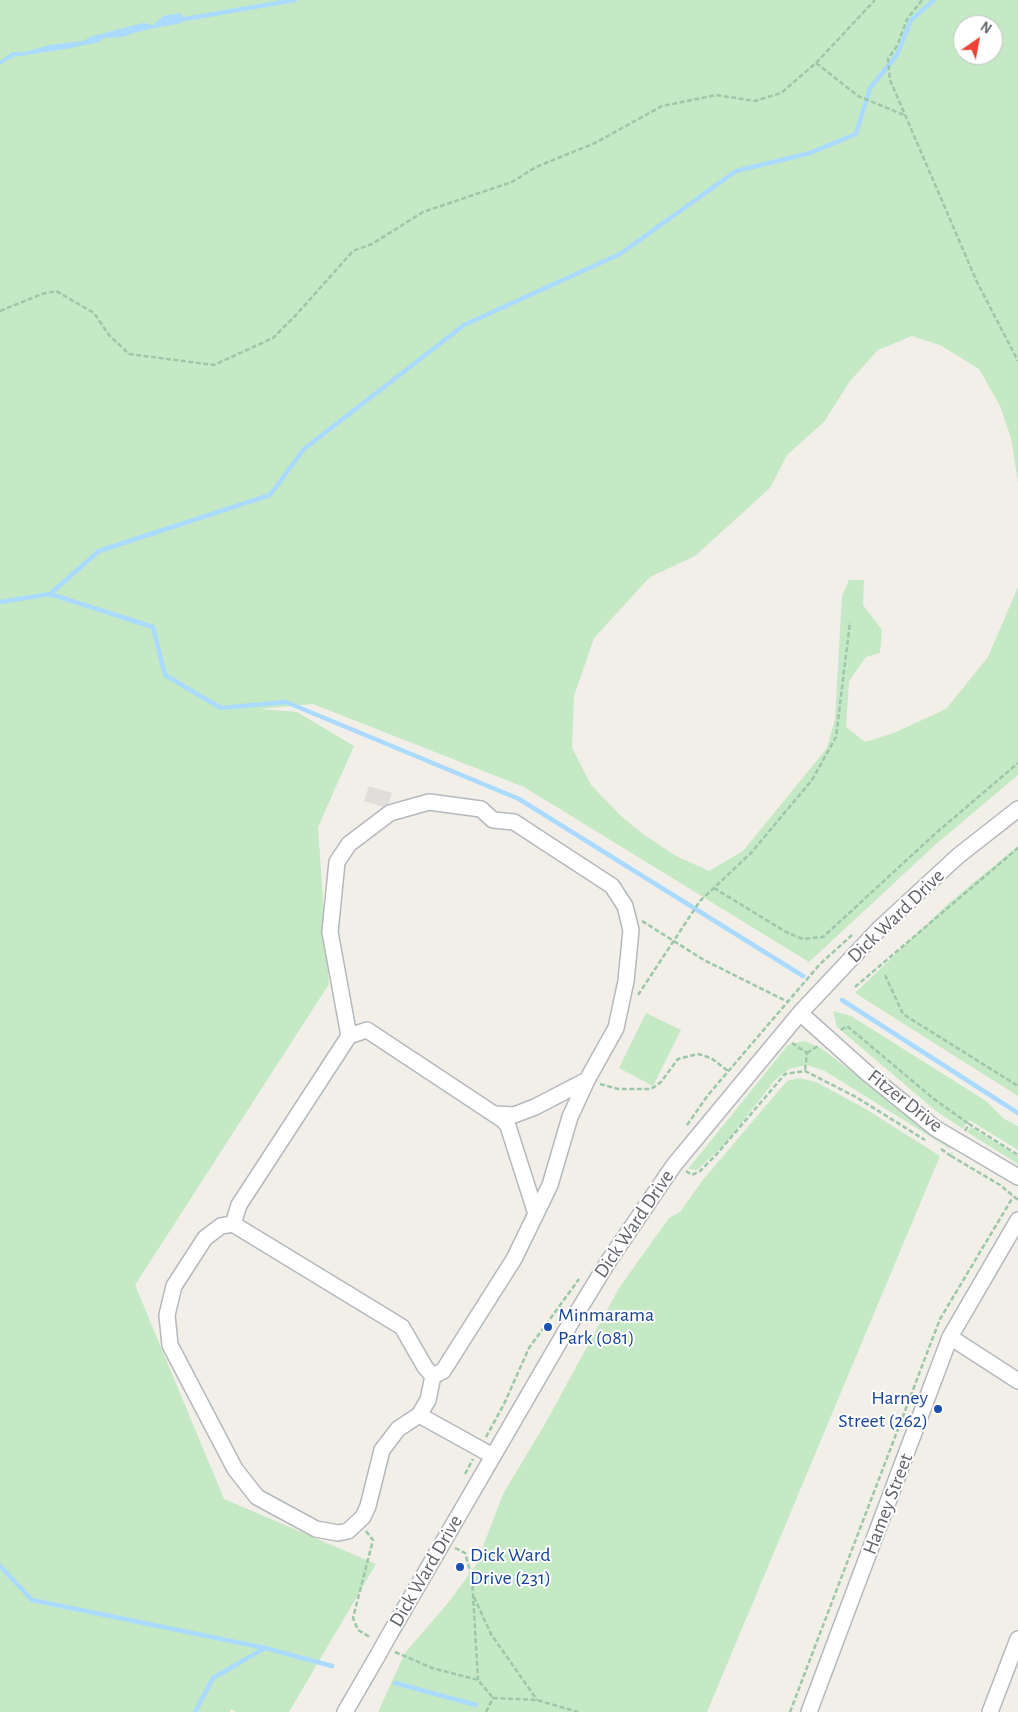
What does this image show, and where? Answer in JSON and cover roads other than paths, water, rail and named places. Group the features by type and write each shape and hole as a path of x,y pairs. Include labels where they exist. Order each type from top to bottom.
{"street":[{"path":"349,1036 330,932 337,862 349,844 390,812 429,802 481,809 493,820 514,822 612,886 620,895 632,930 626,981 616,1028 587,1080 570,1117 550,1185 514,1260 444,1371 433,1376"},
{"name":"Dick Ward Drive","path":"345,1712 608,1262 675,1164 800,1013 880,928 950,863 1018,809"},
{"name":"Fitzer Drive","path":"800,1013 867,1073 936,1128 1018,1177"},
{"path":"233,1224 239,1205 349,1036 367,1030 495,1114 508,1126 536,1214"},
{"path":"495,1114 514,1114 535,1107 587,1080"},
{"name":"Hamey Street","path":"809,1712 950,1337 1018,1220"},
{"path":"233,1224 402,1327 425,1367 433,1376 428,1400 419,1415 398,1429 382,1450 368,1506 358,1522 348,1531 338,1533 316,1529 257,1497 235,1470 170,1346 167,1316 174,1286 205,1238 221,1226 233,1224"},
{"path":"950,1337 1018,1381"},
{"path":"419,1415 493,1456"},
{"path":"990,1712 1018,1639"}],"water":[{"path":"181,13 183,18 181,23 144,30 123,37 104,38 99,42 66,49 13,57 0,65 0,61 12,52 25,52 49,45 82,41 93,36 143,23 153,25 163,16"}],"waterway":[{"path":"179,20 295,0"},
{"path":"0,602 50,594 99,551 270,495 304,449 464,325 620,254 736,171 810,153 856,134 870,88 897,55 911,20 934,0"},
{"path":"50,594 153,627 165,675 221,708 286,702 519,799 803,976"},
{"path":"842,1000 1018,1113"},
{"path":"0,1566 32,1600 265,1648"},
{"path":"195,1712 213,1678 265,1648 332,1666"},
{"path":"395,1683 476,1705"}],"place":[{"name":"Minmarama Park (081)","path":"548,1327"},
{"name":"Harney Street (262)","path":"938,1409"},
{"name":"Dick Ward Drive (231)","path":"460,1567"}]}
